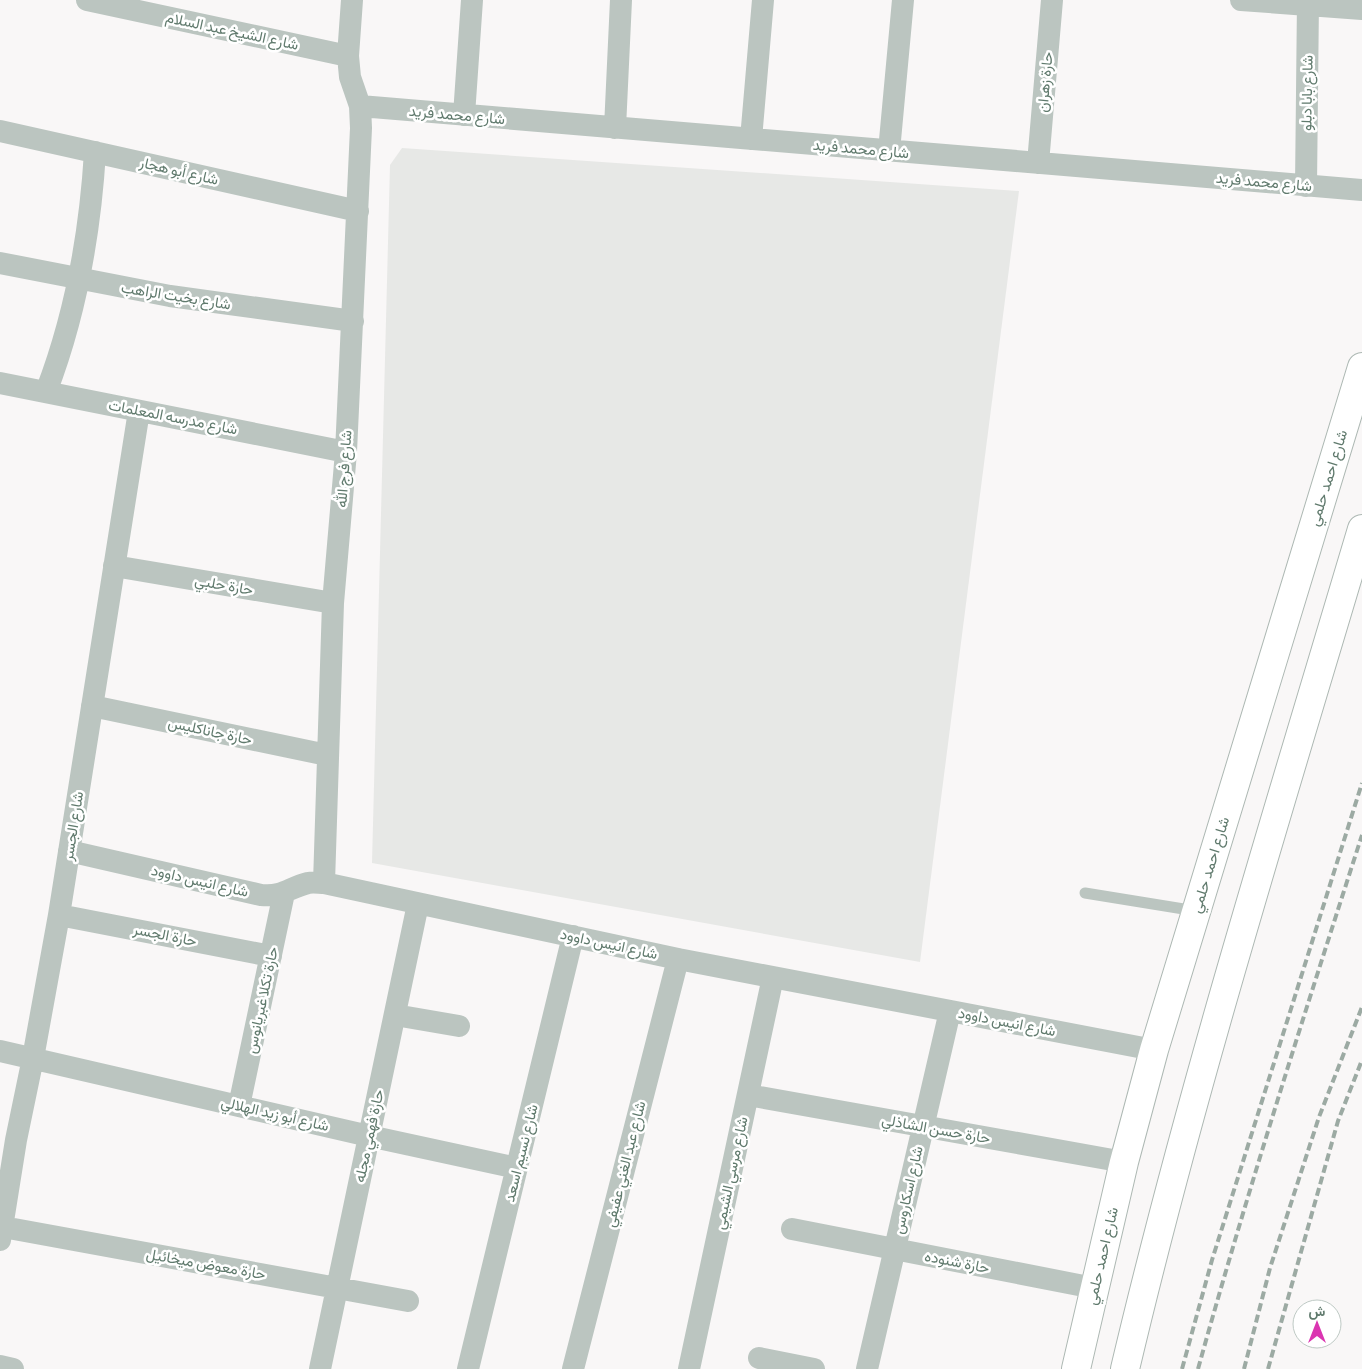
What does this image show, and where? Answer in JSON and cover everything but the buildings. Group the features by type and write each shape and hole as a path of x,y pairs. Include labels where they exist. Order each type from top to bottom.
{"main road":[{"name":"شارع احمد حلمي","path":"1076,1369 1124,1162 1154,1050 1362,367"},
{"path":"1125,1369 1204,1063 1362,529"}],"street":[{"name":"شارع الشيخ عبد السلام","path":"87,0 114,3 348,56"},
{"name":"شارع فرج الله","path":"324,883 333,603 346,452 361,128 360,106 350,77 348,56 352,0"},
{"path":"464,115 472,0"},
{"path":"615,128 621,0"},
{"path":"751,139 763,0"},
{"path":"889,151 903,0"},
{"name":"حارة زهران","path":"1038,164 1052,0"},
{"path":"1241,0 1308,2 1362,9"},
{"name":"شارع بابا دبلو","path":"1306,186 1308,2"},
{"name":"شارع محمد فريد","path":"360,106 1362,190"},
{"name":"شارع أبو هجار","path":"0,131 358,211"},
{"path":"46,392 59,358 80,280 91,203 95,152"},
{"name":"شارع بخيت الراهب","path":"0,263 80,280 225,304 353,321"},
{"name":"شارع مدرسه المعلمات","path":"0,383 346,452"},
{"name":"شارع الجسر","path":"2,1233 8,1139 33,1058 59,915 139,411"},
{"name":"حارة حلبي","path":"114,566 333,603"},
{"name":"حارة جاناكليس","path":"92,706 327,755"},
{"name":"شارع انيس داوود","path":"69,851 261,895 279,895 297,886 310,883 324,883 678,959 1154,1050"},
{"name":"حارة تكلا غبريانوس","path":"239,1106 284,893"},
{"name":"حارة فهمي مجله","path":"320,1369 418,904"},
{"name":"حارة الجسر","path":"59,915 271,956"},
{"name":"شارع نسيم اسعد","path":"468,1369 573,936"},
{"name":"شارع عبد الغني عفيفي","path":"573,1369 678,959"},
{"name":"شارع مرسي الشيمي","path":"689,1369 773,978"},
{"name":"شارع اسكاروس","path":"867,1369 950,1011"},
{"path":"395,1015 459,1026"},
{"name":"شارع أبو زيد الهلالي","path":"0,1051 369,1136 518,1168"},
{"name":"حارة حسن الشاذلي","path":"748,1094 1124,1162"},
{"name":"حارة شنوده","path":"792,1230 1094,1288"},
{"name":"حارة معوض ميخائيل","path":"2,1233 408,1300"},
{"path":"759,1358 814,1369"},
{"path":"0,1366 13,1369"}],"lane":[{"path":"1085,893 1196,911"}],"shaded area":[{"path":"402,148 1019,191 920,962 372,863 390,165"}],"railway":[{"path":"1182,1369 1212,1260 1362,783"},
{"path":"1198,1369 1298,1034 1362,835"},
{"path":"1244,1369 1270,1268 1319,1117 1362,1007"},
{"path":"1268,1369 1338,1121 1362,1060"}]}
